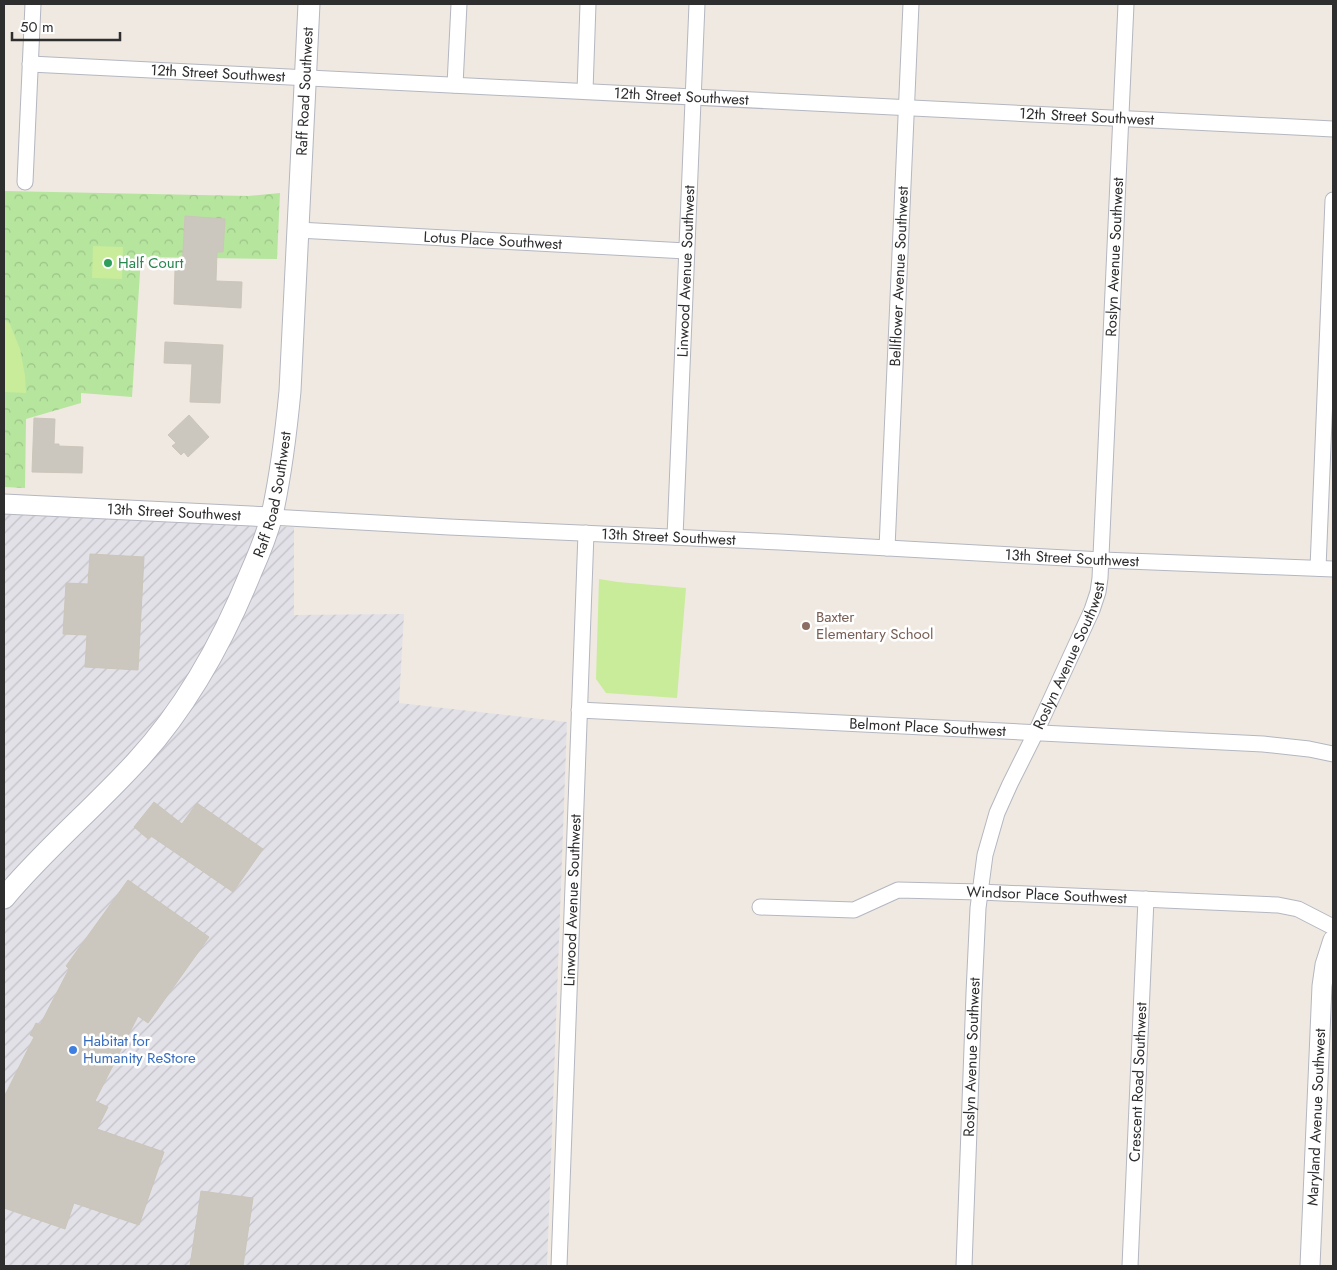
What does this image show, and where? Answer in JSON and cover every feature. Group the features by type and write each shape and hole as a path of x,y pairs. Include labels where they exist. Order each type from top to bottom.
{"main road":[{"name":"Raff Road Southwest","path":"4,898 137,761 177,711 212,657 227,628 244,590 271,517 279,479 290,391 309,4"}],"street":[{"path":"25,182 33,4"},
{"path":"455,85 460,4"},
{"path":"585,92 588,4"},
{"name":"Linwood Avenue Southwest","path":"674,537 697,4"},
{"name":"Bellflower Avenue Southwest","path":"887,548 911,4"},
{"name":"Roslyn Avenue Southwest","path":"964,1266 974,993 980,892 985,855 997,814 1010,784 1092,610 1100,578 1126,4"},
{"name":"12th Street Southwest","path":"30,64 1333,129"},
{"path":"1318,568 1333,200"},
{"name":"Lotus Place Southwest","path":"298,230 686,252"},
{"name":"13th Street Southwest","path":"4,504 1102,560 1333,569"},
{"name":"Linwood Avenue Southwest","path":"559,1266 586,533"},
{"name":"Belmont Place Southwest","path":"579,710 1263,744 1309,749 1333,754"},
{"name":"Windsor Place Southwest","path":"760,907 854,910 898,890 980,892 1278,905 1298,909 1333,927"},
{"name":"Crescent Road Southwest","path":"1130,1266 1146,899"},
{"name":"Maryland Avenue Southwest","path":"1310,1266 1322,986 1325,965 1333,940"}],"shaded area":[{"path":"4,514 294,527 294,615 404,614 399,703 567,722 547,1266 4,1266"}],"green space":[{"path":"4,191 248,196 280,193 277,259 141,257 132,397 81,393 81,403 26,419 25,488 4,487"},
{"name":"Half Court","path":"93,246 123,247 122,279 92,278"},
{"path":"4,319 10,324 20,349 26,393 4,392"},
{"path":"599,579 686,588 677,698 606,693 596,679"}],"building":[{"path":"185,216 225,219 223,252 217,252 216,281 242,282 241,308 174,304 175,270 182,270"},
{"path":"165,342 223,345 220,403 190,402 192,364 164,363"},
{"path":"189,415 209,437 188,457 184,452 181,455 172,446 176,443 168,435"},
{"path":"34,418 55,419 54,444 83,447 82,473 32,472"},
{"path":"90,554 144,557 138,670 85,667 87,635 63,634 66,583 88,584"},
{"path":"154,802 182,824 197,803 263,849 233,892 151,836 148,839 134,827"},
{"path":"128,880 209,937 148,1023 138,1016 95,1101 108,1107 97,1129 164,1152 139,1225 74,1203 65,1229 4,1208 4,1097 34,1037 30,1035 36,1023 40,1025 69,969 66,966"},
{"path":"201,1191 253,1198 243,1266 190,1266"}],"place":[{"name":"Half Court","path":"108,263"},
{"name":"Baxter Elementary School","path":"806,626"},
{"name":"Habitat for Humanity ReStore","path":"73,1050"}]}
